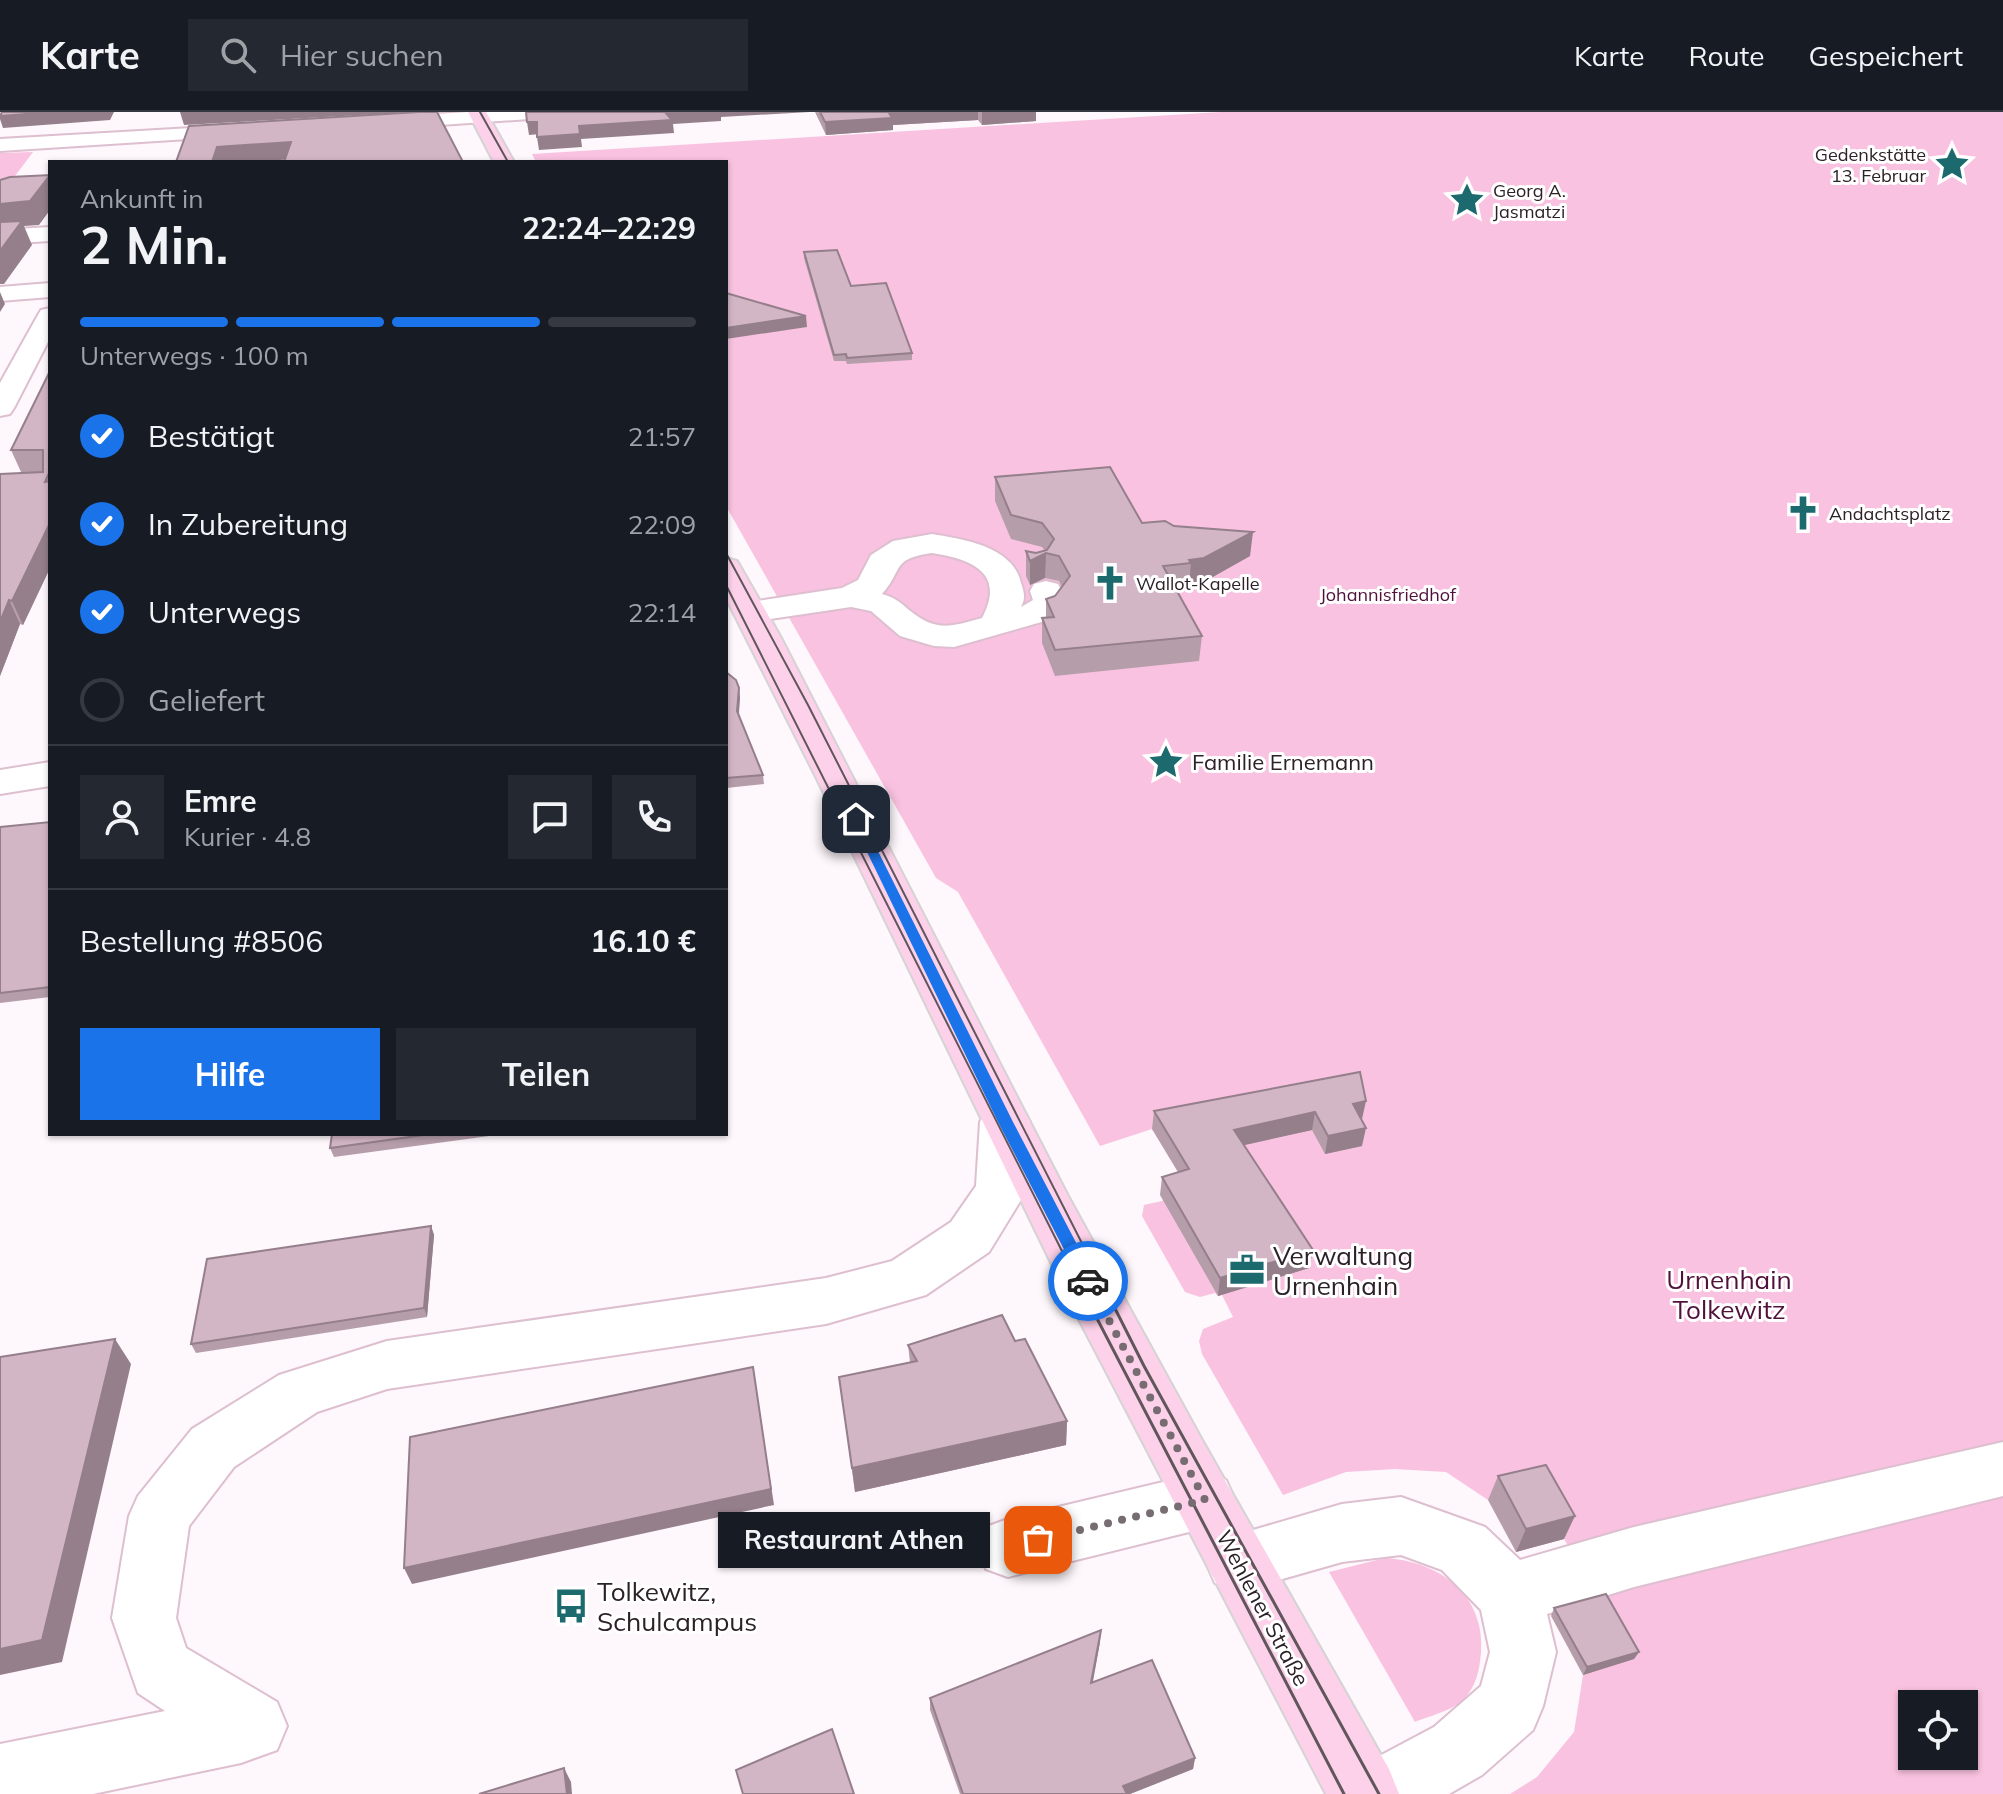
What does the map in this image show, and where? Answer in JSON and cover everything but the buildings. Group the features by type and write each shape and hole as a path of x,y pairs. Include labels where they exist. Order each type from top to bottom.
{"main road":[{"path":"478,114 503,160"},
{"name":"Wehlener Straße","path":"728,572 1005,1122 1237,1562 1364,1794"}],"street":[{"path":"125,160 151,112"},
{"path":"395,113 361,120 558,112"},
{"path":"0,145 255,130 238,152"},
{"path":"33,162 47,142"},
{"path":"0,237 48,234"},
{"path":"0,294 48,290"},
{"path":"14,337 47,328"},
{"path":"0,408 47,328"},
{"path":"751,612 851,597 872,586 878,566 901,550 918,544 943,543 1021,553"},
{"path":"966,548 986,559 1001,573 1009,588 1010,602 995,625"},
{"path":"851,597 882,604 912,629 934,636 954,637 1040,612 1050,602 1046,591"},
{"path":"0,782 48,774"},
{"path":"0,1779 247,1728 161,1670 144,1618 160,1516 213,1448 299,1393 387,1365 826,1301 907,1279 970,1237 1001,1190 1005,1122"},
{"path":"1510,1594 1621,1561 2003,1469"},
{"path":"1008,1548 1205,1500"},
{"path":"1237,1562 1342,1533 1401,1526 1463,1548 1510,1594 1523,1652 1509,1706 1458,1751 1380,1794"}],"green space":[{"name":"Johannisfriedhof","path":"1221,112 2003,112 2003,1794 1510,1794 1537,1777 1574,1732 1583,1675 1583,1571 1564,1539 1488,1500 1446,1472 1395,1469 1346,1472 1283,1495 1202,1354 1199,1341 1203,1329 1233,1317 1222,1295 1215,1293 1200,1297 1185,1292 1142,1216 1144,1205 1162,1201 1187,1187 1152,1129 1100,1146 958,892 936,878 728,510 728,160 535,160 532,154"},
{"path":"33,152 3,192 0,192 0,153"},
{"path":"1385,1558 1423,1566 1455,1585 1476,1614 1481,1632 1479,1666 1469,1693 1455,1706 1415,1722 1329,1572"}],"tram line":[{"path":"480,112 507,160"},
{"path":"728,557 808,705 1090,1259"},
{"path":"728,589 1066,1259"},
{"path":"1065,1257 1344,1794"},
{"path":"1089,1257 1144,1366 1379,1794"}],"way so far":[{"path":"1038,1540 1205,1500 1088,1281"}],"place":[{"name":"Gedenkstätte 13. Februar","path":"1952,164"},
{"name":"Georg A. Jasmatzi","path":"1467,200"},
{"name":"Andachtsplatz","path":"1803,513"},
{"name":"Wallot-Kapelle","path":"1110,583"},
{"name":"Familie Ernemann","path":"1166,762"},
{"name":"Verwaltung Urnenhain","path":"1247,1270"},
{"name":"Restaurant Athen","path":"1038,1540"},
{"name":"Tolkewitz, Schulcampus","path":"571,1606"}],"route":[{"path":"856,819 1005,1122 1088,1281"}],"park label":[{"name":"Urnenhain Tolkewitz","path":"1729,1294"}]}
